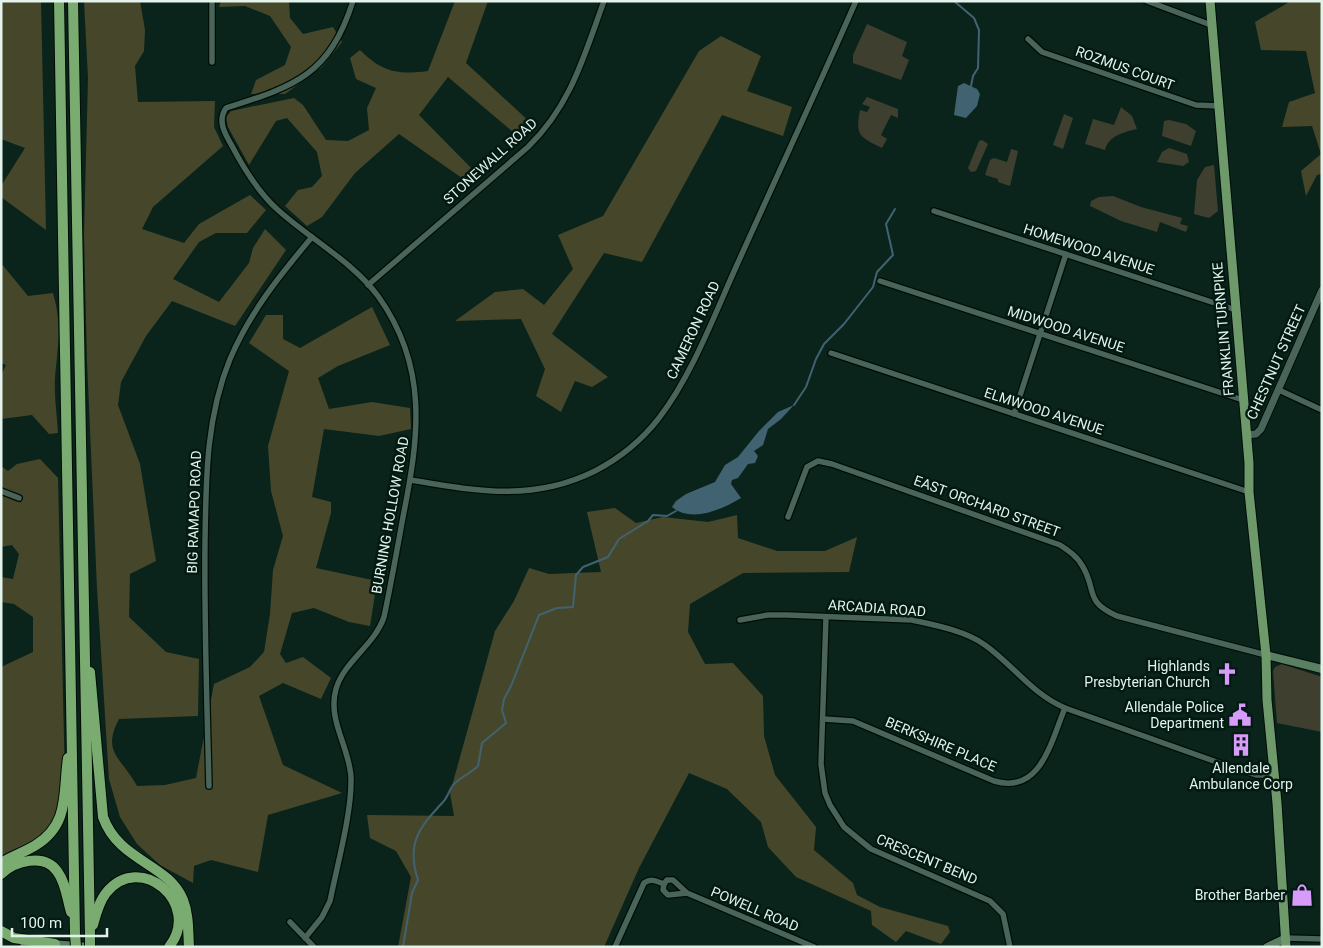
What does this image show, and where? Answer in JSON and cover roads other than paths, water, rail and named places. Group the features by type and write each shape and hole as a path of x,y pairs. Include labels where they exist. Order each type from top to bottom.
{"highway":[{"path":"59,1 76,947"},
{"path":"73,1 90,947"},
{"path":"83,607 103,817 108,830 119,844 166,878 178,890 185,908 189,947"},
{"path":"1,863 35,846 57,825 65,803 66,771 72,727"},
{"path":"1,874 15,865 27,861 39,861 51,866 58,872 63,883 75,934"},
{"path":"90,935 99,906 106,893 122,881 142,878 162,886 172,897 176,907 178,927 169,947"},
{"path":"1,930 14,938 56,944"}],"main road":[{"name":"FRANKLIN TURNPIKE","path":"1210,1 1246,435 1249,492 1266,655 1267,700 1286,942"},
{"path":"1266,655 1322,669"},
{"path":"1267,947 1286,942"},
{"path":"24,947 56,944 90,947"}],"street":[{"path":"212,1 212,62"},
{"name":"BURNING HOLLOW ROAD","path":"305,938 322,917 330,901 351,786 349,763 335,715 336,688 345,671 373,640 381,626 410,480 417,427 411,372 392,320 368,285 278,210 251,178 228,139 221,122 222,114 226,108 278,91 309,73 336,42 353,1"},
{"name":"STONEWALL ROAD","path":"368,285 528,147 551,123 577,76 604,1"},
{"name":"CAMERON ROAD","path":"410,480 494,493 544,488 595,470 624,452 647,432 670,403 704,337 856,1"},
{"path":"1146,1 1211,25"},
{"name":"ROZMUS COURT","path":"1028,39 1042,52 1196,105 1218,106"},
{"name":"HOMEWOOD AVENUE","path":"934,211 1236,310"},
{"name":"BIG RAMAPO ROAD","path":"209,786 204,584 205,478 212,419 230,359 256,308 281,273 312,237"},
{"path":"1014,414 1066,254"},
{"name":"MIDWOOD AVENUE","path":"880,281 1243,400"},
{"name":"CHESTNUT STREET","path":"1246,435 1256,434 1261,429 1322,290"},
{"name":"ELMWOOD AVENUE","path":"831,354 1249,492"},
{"path":"1279,390 1322,410"},
{"name":"EAST ORCHARD STREET","path":"788,517 807,467 818,461 832,464 1060,545 1080,562 1084,568 1092,596 1099,605 1117,616 1266,655"},
{"path":"1,491 19,498"},
{"name":"ARCADIA ROAD","path":"740,620 768,615 912,620 974,639 984,644 1034,691 1049,701 1065,708 1228,766 1257,775 1274,775"},
{"name":"CRESCENT BEND","path":"826,617 821,764 823,785 830,805 844,827 870,849 990,901 1002,914 1010,947"},
{"name":"BERKSHIRE PLACE","path":"824,719 853,721 994,781 1009,784 1025,780 1037,770 1065,708"},
{"path":"615,947 644,883 649,880 655,880 664,884"},
{"name":"POWELL ROAD","path":"687,893 668,894 663,890 664,884 667,880 673,880 687,893 814,947"},
{"path":"290,922 314,947"},
{"path":"1286,942 1322,939"}],"water":[{"path":"964,83 977,89 980,94 977,106 966,118 954,115 958,86"},
{"path":"794,405 768,429 763,445 754,451 758,456 755,463 748,464 738,478 732,480 731,484 741,498 724,507 706,513 688,514 672,507 676,501 686,494 715,482 725,465 738,457 759,431 778,412"}],"waterway":[{"path":"954,1 974,18 979,30 978,68 973,76 971,86"},
{"path":"794,405 806,387 816,359 824,344 844,324 873,287 877,272 893,255 886,224 895,209"},
{"path":"403,947 412,893 418,880 413,856 417,837 427,820 445,800 453,785 478,766 482,743 506,723 502,710 504,699 539,615 557,608 573,607 576,575 583,567 608,557 619,539 648,521 653,515 667,516 676,511"}],"place":[{"name":"Highlands Presbyterian Church","path":"1227,674"},
{"name":"Allendale Police Department","path":"1240,715"},
{"name":"Allendale Ambulance Corp","path":"1241,745"},
{"name":"Brother Barber","path":"1302,895"}]}
